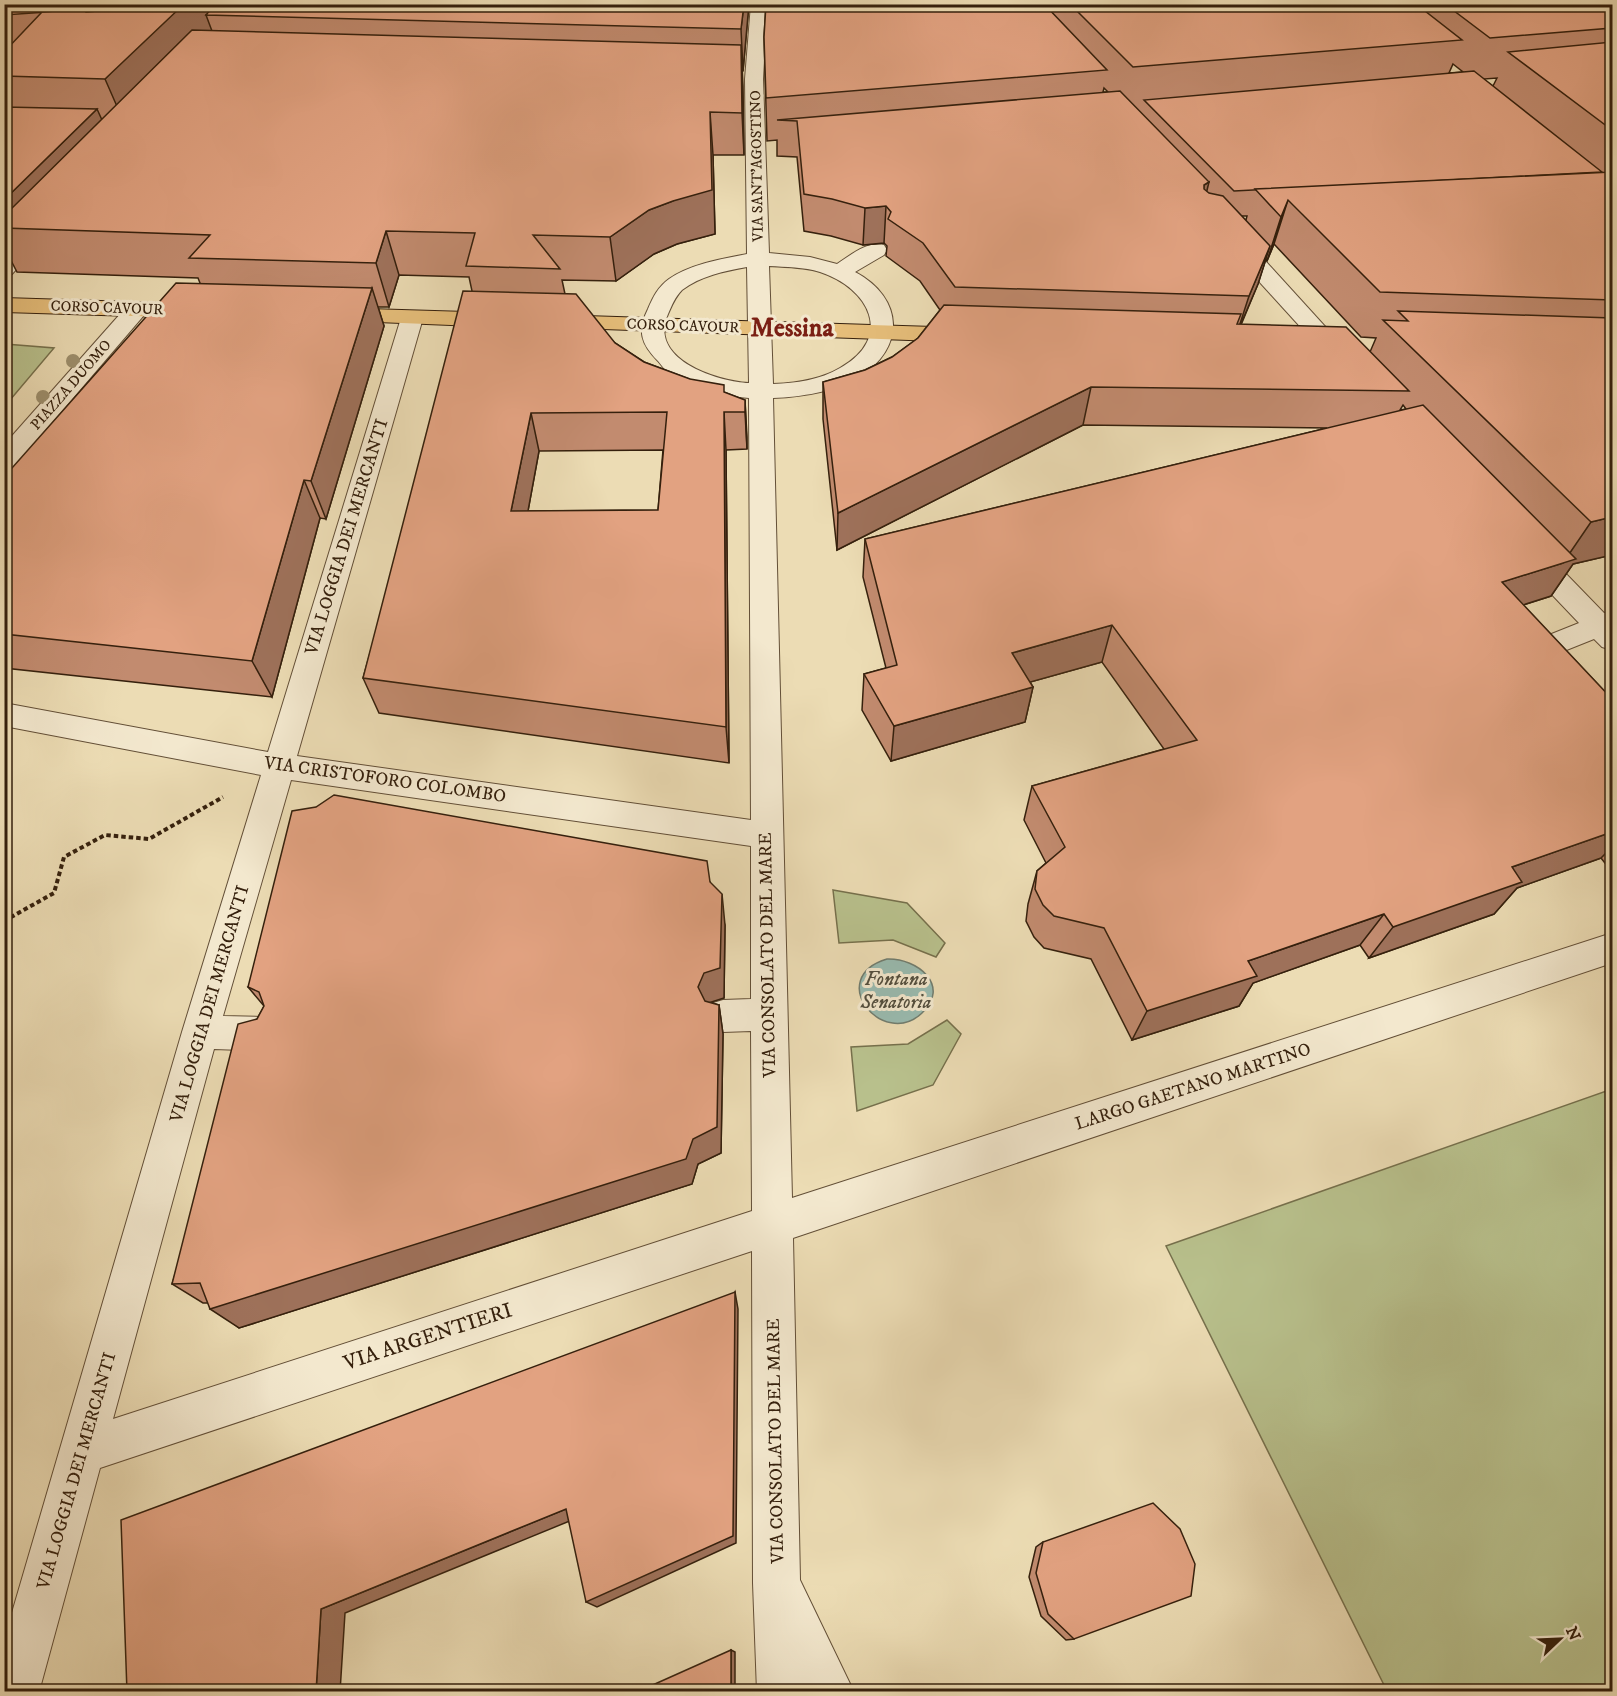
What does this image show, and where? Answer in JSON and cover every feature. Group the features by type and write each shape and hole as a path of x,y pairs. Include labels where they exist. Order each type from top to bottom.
{"main road":[{"name":"CORSO CAVOUR","path":"4,305 221,312"},
{"name":"CORSO CAVOUR","path":"317,315 990,335"},
{"path":"1294,345 1365,347"}],"street":[{"name":"VIA SANT'AGOSTINO","path":"759,4 746,79 756,150 759,328"},
{"path":"756,150 780,148"},
{"path":"4,269 53,219"},
{"path":"1245,225 1217,226 1362,380"},
{"path":"839,272 876,250"},
{"path":"759,259 796,261 839,272 867,290 882,309 885,332 876,350 850,373 811,388 761,393 714,386 679,370 655,344 651,324 667,292 688,278 726,264 759,259"},
{"name":"PIAZZA DUOMO","path":"4,462 137,309"},
{"name":"VIA LOGGIA DEI MERCANTI","path":"14,1692 201,1032 412,318"},
{"name":"VIA CONSOLATO DEL MARE","path":"759,328 777,1583"},
{"path":"1509,532 1608,629 1544,648 1612,723"},
{"name":"VIA CRISTOFORO COLOMBO","path":"4,714 279,766 766,835"},
{"name":"LARGO GAETANO MARTINO","path":"773,1223 1163,1098 1612,948"},
{"path":"723,1016 769,1014"},
{"path":"201,1032 267,1034"},
{"name":"VIA ARGENTIERI","path":"84,1451 773,1223"},
{"path":"777,1583 782,1692"},
{"path":"777,1583 830,1692"}],"path":[{"path":"110,16 99,17 115,4"},
{"path":"4,921 54,893 64,857 105,835 149,839 279,766"}],"green space":[{"path":"4,344 54,348 5,406"},
{"path":"833,890 907,903 945,943 936,957 893,940 839,943"},
{"path":"947,1020 961,1034 933,1085 857,1111 851,1047 908,1044"},
{"path":"1612,1089 1612,1691 1387,1691 1166,1246"}],"water":[{"name":"Fontana Senatoria","path":"887,959 910,963 927,976 932,984 933,993 930,1003 922,1013 907,1022 891,1023 877,1017 866,1007 860,994 860,981 869,968"}],"building":[{"path":"4,4 90,4 90,9 4,15"},
{"path":"151,4 184,4 105,79 4,76 4,52 42,12 85,9 86,12 148,7"},
{"path":"210,4 744,4 741,29 206,15 212,8"},
{"path":"766,4 1044,4 1107,70 766,98 764,37"},
{"path":"1070,4 1416,4 1462,40 1133,67"},
{"path":"1445,4 1612,4 1612,28 1490,38"},
{"path":"192,30 741,45 742,113 710,112 712,190 649,210 610,237 533,235 560,269 466,266 475,233 386,231 376,263 189,258 210,235 4,228 4,216"},
{"path":"1612,42 1612,130 1508,52"},
{"path":"1474,71 1602,172 1234,191 1144,100"},
{"path":"1120,91 1209,182 1204,185 1204,189 1209,193 1223,196 1270,246 1249,296 955,287 923,243 888,219 891,212 886,206 865,208 804,194 797,121 777,120"},
{"path":"4,107 97,109 4,200"},
{"path":"1612,172 1612,300 1380,292 1288,200 1281,217 1255,189"},
{"path":"176,283 372,288 311,481 304,480 252,661 4,634 4,477"},
{"path":"463,291 576,294 615,343 644,362 690,379 724,385 724,392 745,400 745,412 724,412 726,727 363,678","holes":["667,412 658,510 511,511 531,413"]},
{"path":"944,305 1241,314 1237,324 1346,327 1409,391 1091,387 838,513 823,382 865,370 892,357 918,338"},
{"path":"1398,311 1612,318 1612,517 1591,522 1383,320 1408,321"},
{"path":"1423,405 1576,559 1502,582 1612,699 1612,832 1512,867 1522,882 1393,927 1384,914 1248,961 1257,976 1147,1011 1104,928 1054,916 1043,905 1035,889 1037,871 1065,847 1032,786 1197,740 1112,625 1012,653 1033,687 894,726 864,674 897,665 865,539"},
{"path":"334,795 707,861 710,882 722,894 720,968 704,973 698,987 705,1001 719,1005 717,1127 693,1139 686,1159 210,1309 200,1283 172,1284 238,1024 257,1019 264,1006 259,992 248,987 292,811 316,807"},
{"path":"735,1292 733,1536 586,1602 566,1509 321,1609 316,1692 127,1692 121,1520"},
{"path":"1153,1503 1180,1529 1195,1564 1191,1596 1074,1639 1048,1614 1036,1573 1043,1542"},
{"path":"731,1650 731,1692 637,1692"}],"district":[{"name":"Messina","path":"792,328"}]}
